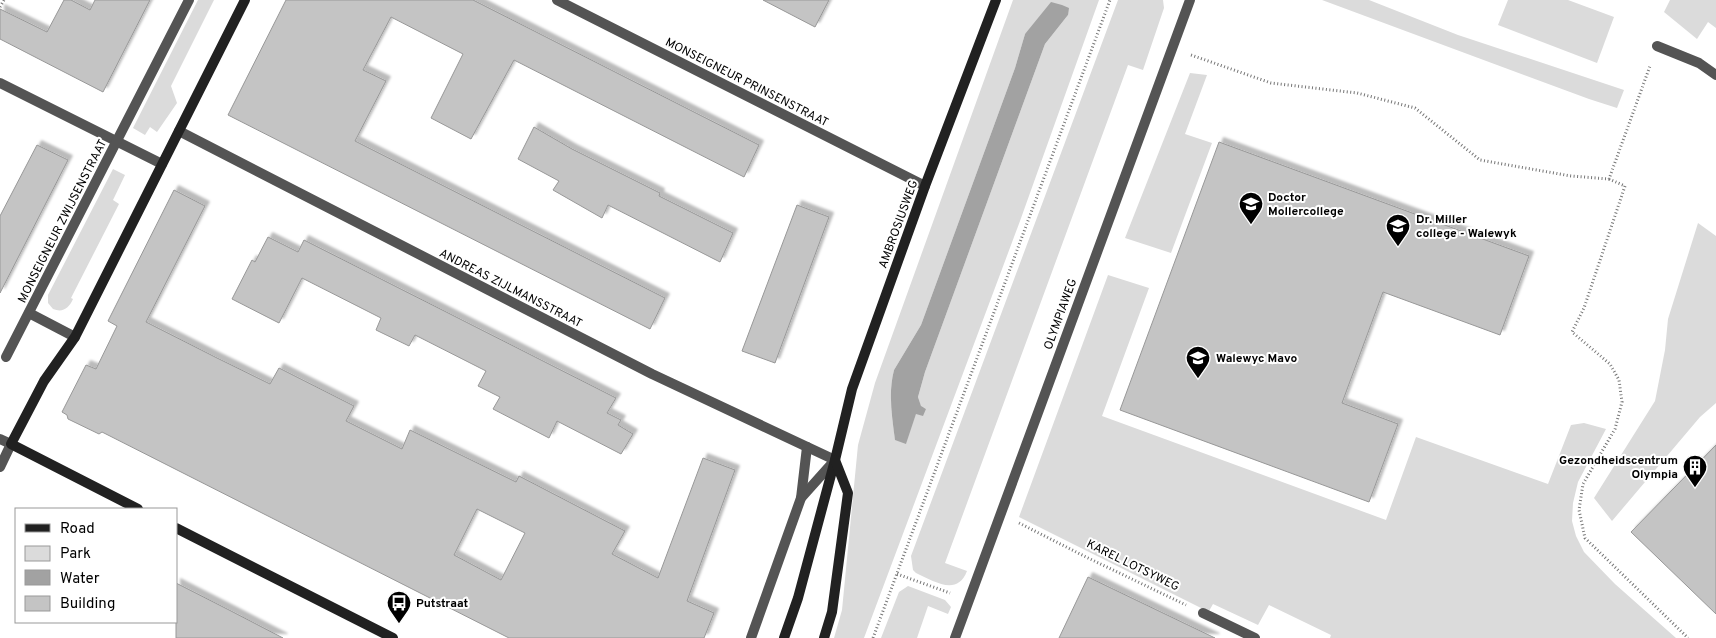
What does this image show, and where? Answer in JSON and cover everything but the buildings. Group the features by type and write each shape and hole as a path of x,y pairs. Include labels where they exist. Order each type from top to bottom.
{"street":[{"name":"MONSEIGNEUR ZWIJSENSTRAAT","path":"6,357 189,0"},
{"path":"0,467 44,382 75,337 246,0"},
{"name":"MONSEIGNEUR PRINSENSTRAAT","path":"557,0 925,186"},
{"name":"AMBROSIUSWEG","path":"784,638 798,598 852,389 925,186 996,0"},
{"name":"OLYMPIAWEG","path":"955,638 1190,0"},
{"path":"1658,46 1699,63 1716,75"},
{"path":"0,82 117,141"},
{"name":"ANDREAS ZIJLMANSSTRAAT","path":"179,131 652,374 835,460"},
{"name":"MONSEIGNEUR ZWIJSENSTRAAT","path":"117,141 162,164"},
{"name":"MONSEIGNEUR ZWIJSENSTRAAT","path":"29,313 75,337"},
{"path":"0,439 136,508"},
{"name":"AMBROSIUSWEG","path":"751,638 801,498 808,447"},
{"path":"824,638 832,612 848,492 835,460"},
{"name":"AMBROSIUSWEG","path":"801,498 835,460"},
{"path":"178,529 393,638"},
{"path":"1203,613 1255,638"}],"path":[{"path":"0,7 4,0"},
{"path":"873,638 1110,0"},
{"path":"1609,179 1658,46"},
{"path":"1172,48 1271,83 1358,93 1415,108 1480,160 1571,176 1609,179 1625,186 1584,308 1572,332 1610,364 1619,380 1622,402 1615,428 1583,484 1579,510 1585,538 1688,638"},
{"name":"KAREL LOTSYWEG","path":"1001,513 1086,557 1203,613"},
{"path":"897,574 969,600"}],"green space":[{"path":"198,0 214,0 171,86 177,103 157,132 150,127 145,135 133,128"},
{"path":"1013,0 1099,0 1020,221 864,638 834,638 842,610 858,445 875,383","holes":["1068,15 1045,44 925,372 918,397 921,407 926,409 916,413 906,443 895,439 891,396 894,370 921,325 1015,68 1025,34"]},
{"path":"1118,0 1163,0 1164,8 1143,70 1128,65 945,563 967,571 963,579 957,583 944,585 937,583 913,570 911,556"},
{"path":"1322,0 1369,0 1458,35 1624,90 1617,108"},
{"path":"1508,0 1568,0 1614,17 1597,63 1498,25"},
{"path":"1670,0 1716,0 1716,28 1708,22 1697,39 1664,12"},
{"path":"1190,73 1207,75 1185,134 1212,143 1171,253 1125,238"},
{"path":"113,169 125,175 113,200 119,204 68,307 63,310 53,309 48,303 48,295"},
{"path":"1698,223 1716,236 1716,403 1700,417 1612,521 1594,498 1655,401 1665,350 1668,319"},
{"path":"1108,275 1149,288 1102,416 1386,520 1416,437 1548,484 1571,425 1584,423 1606,429 1578,482 1573,503 1572,521 1576,536 1584,552 1615,584 1676,638 1330,638 1331,635 1269,605 1258,625 1213,604 1209,611 1201,608 1019,517"},
{"path":"908,586 945,600 951,607 948,614 928,606 917,638 881,638 899,592"}],"water":[{"path":"1051,2 1069,8 1068,15 1045,44 925,372 918,397 921,406 926,409 923,416 916,414 906,444 895,440 891,396 894,370 921,325 1015,68 1025,34"}],"place":[{"name":"Doctor Mollercollege","path":"1251,225"},
{"name":"Dr. Miller college - Walewyk","path":"1398,247"},
{"name":"Walewyc Mavo","path":"1198,379"},
{"name":"Gezondheidscentrum Olympia","path":"1695,488"},
{"name":"Putstraat","path":"399,624"}]}
